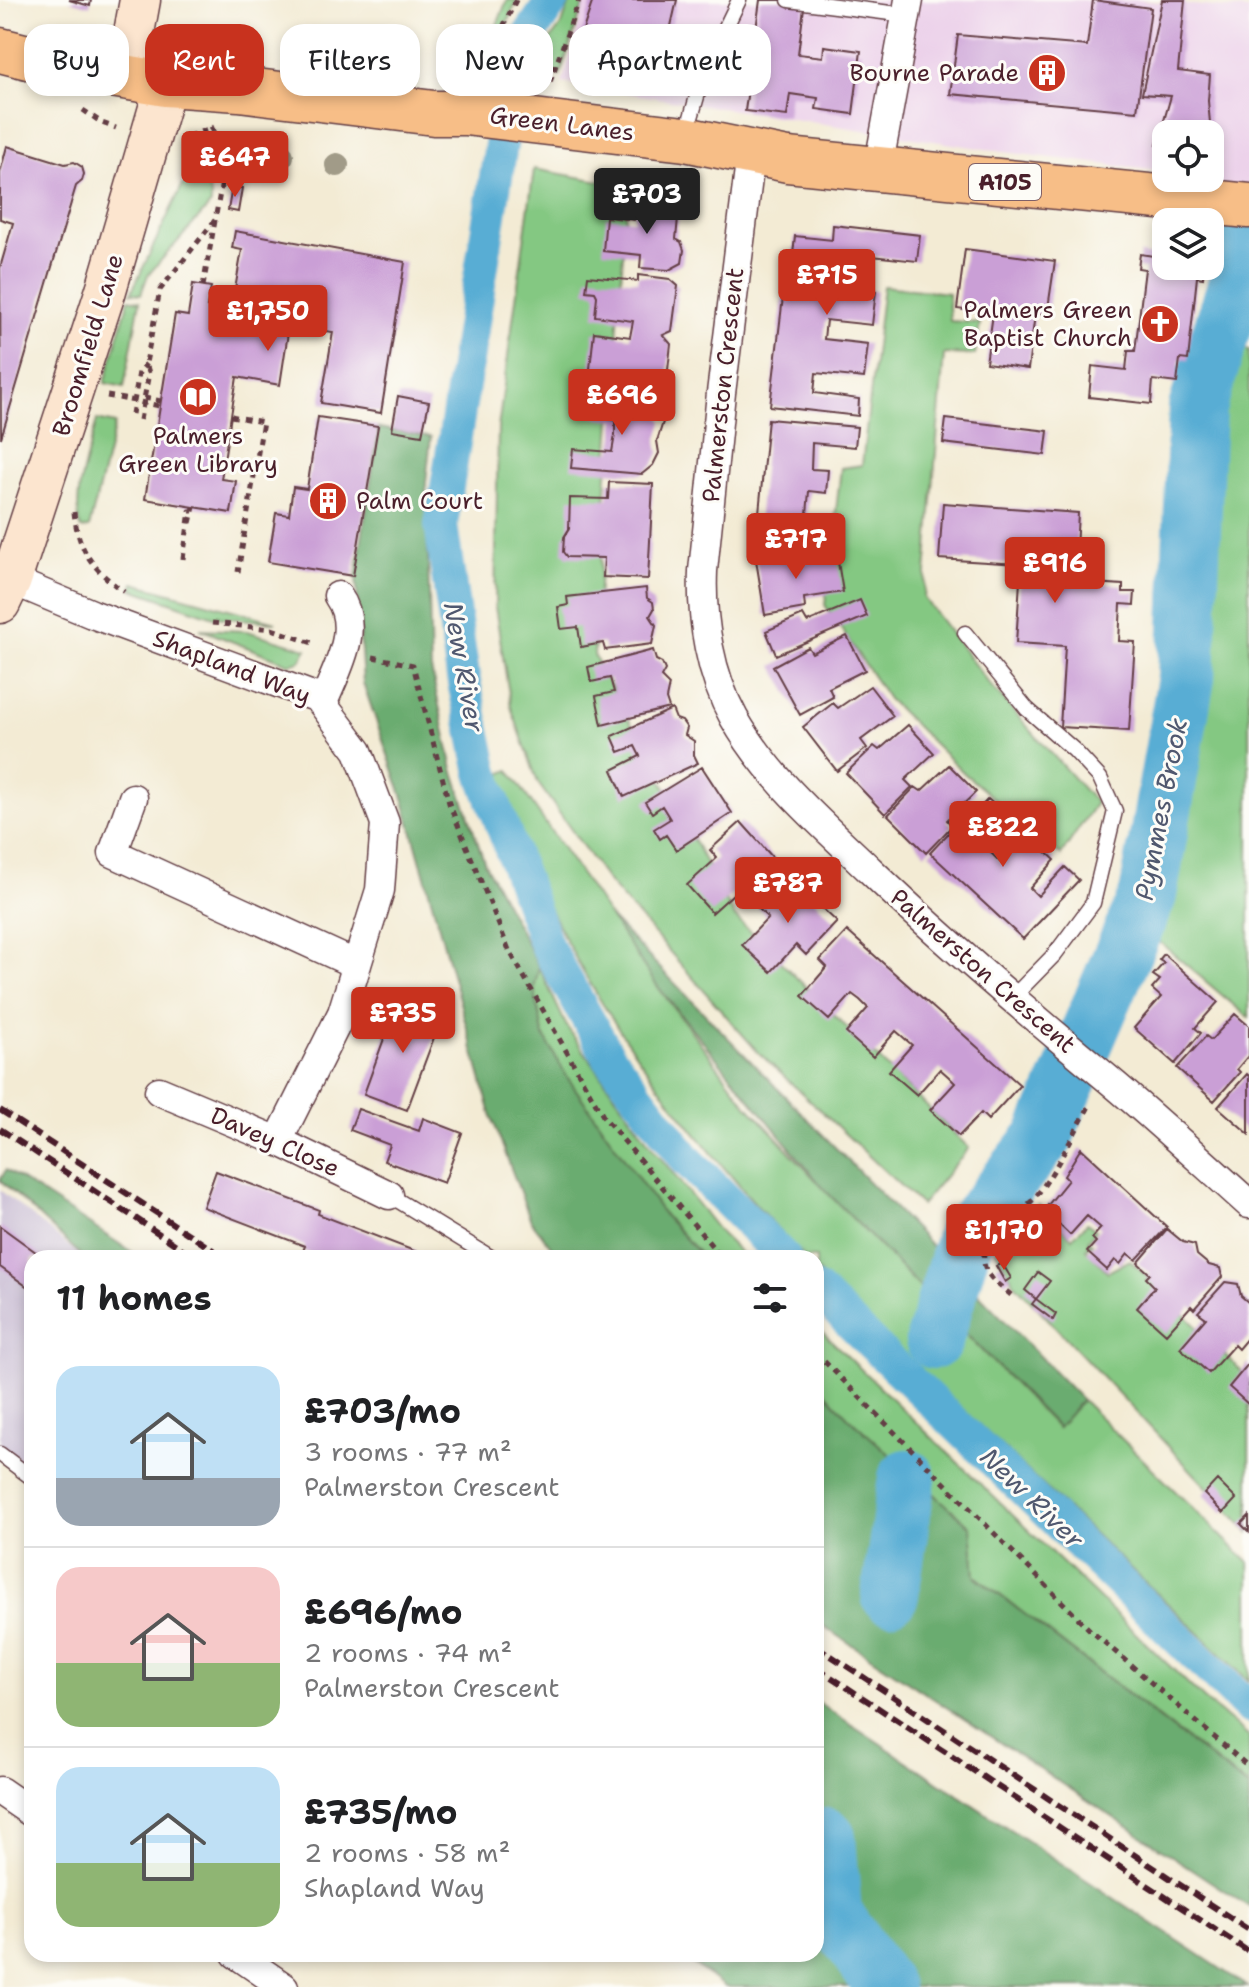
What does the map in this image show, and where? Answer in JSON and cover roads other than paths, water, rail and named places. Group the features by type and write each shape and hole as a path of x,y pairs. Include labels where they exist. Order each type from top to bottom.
{"main road":[{"name":"Green Lanes","path":"0,50 145,81"},
{"name":"Green Lanes","path":"264,92 685,139 751,154 878,169 1235,204"}],"street":[{"name":"Broomfield Lane","path":"140,0 145,68"},
{"path":"878,169 907,8"},
{"name":"Broomfield Lane","path":"4,585 84,361 145,86"},
{"name":"Palmerston Crescent","path":"751,154 721,393 703,571 706,623 718,679 733,715 784,787 924,922 1249,1204"},
{"name":"Shapland Way","path":"4,585 92,614 318,698 358,751 385,823 380,890 342,1013 278,1141"},
{"path":"323,703 345,652 348,617 345,605 338,596"},
{"path":"133,798 113,853 357,965"},
{"name":"Davey Close","path":"159,1091 278,1141 389,1195"},
{"path":"0,1791 24,1808"},
{"path":"248,1962 284,1987"}],"lane":[{"path":"685,139 704,72 739,0"},
{"path":"789,0 907,8"},
{"path":"965,633 1027,709 1074,750 1100,778 1115,811 1093,903 1055,954 1012,998"},
{"path":"389,1195 479,1250"},
{"path":"0,1454 24,1472"}],"waterway":[{"name":"New River","path":"553,0 515,56 441,525 463,677 483,773 546,945 609,1057 687,1160 776,1250"},
{"name":"Pymmes Brook","path":"934,1340 965,1237 1044,1137 1148,895 1186,678 1197,408 1249,235"},
{"name":"New River","path":"824,1298 1249,1707"},
{"name":"Pymmes Brook","path":"890,1595 907,1478"},
{"name":"Pymmes Brook","path":"827,1837 833,1913 884,1987"}],"railway":[{"path":"0,1110 213,1250"},
{"path":"0,1129 184,1250"},
{"path":"824,1651 1249,1930"},
{"path":"824,1672 1249,1952"}],"place":[{"name":"Bourne Parade","path":"1047,73"},
{"name":"Palmers Green Baptist Church","path":"1160,324"},
{"name":"Palmers Green Library","path":"198,397"},
{"name":"Palm Court","path":"328,501"}]}
